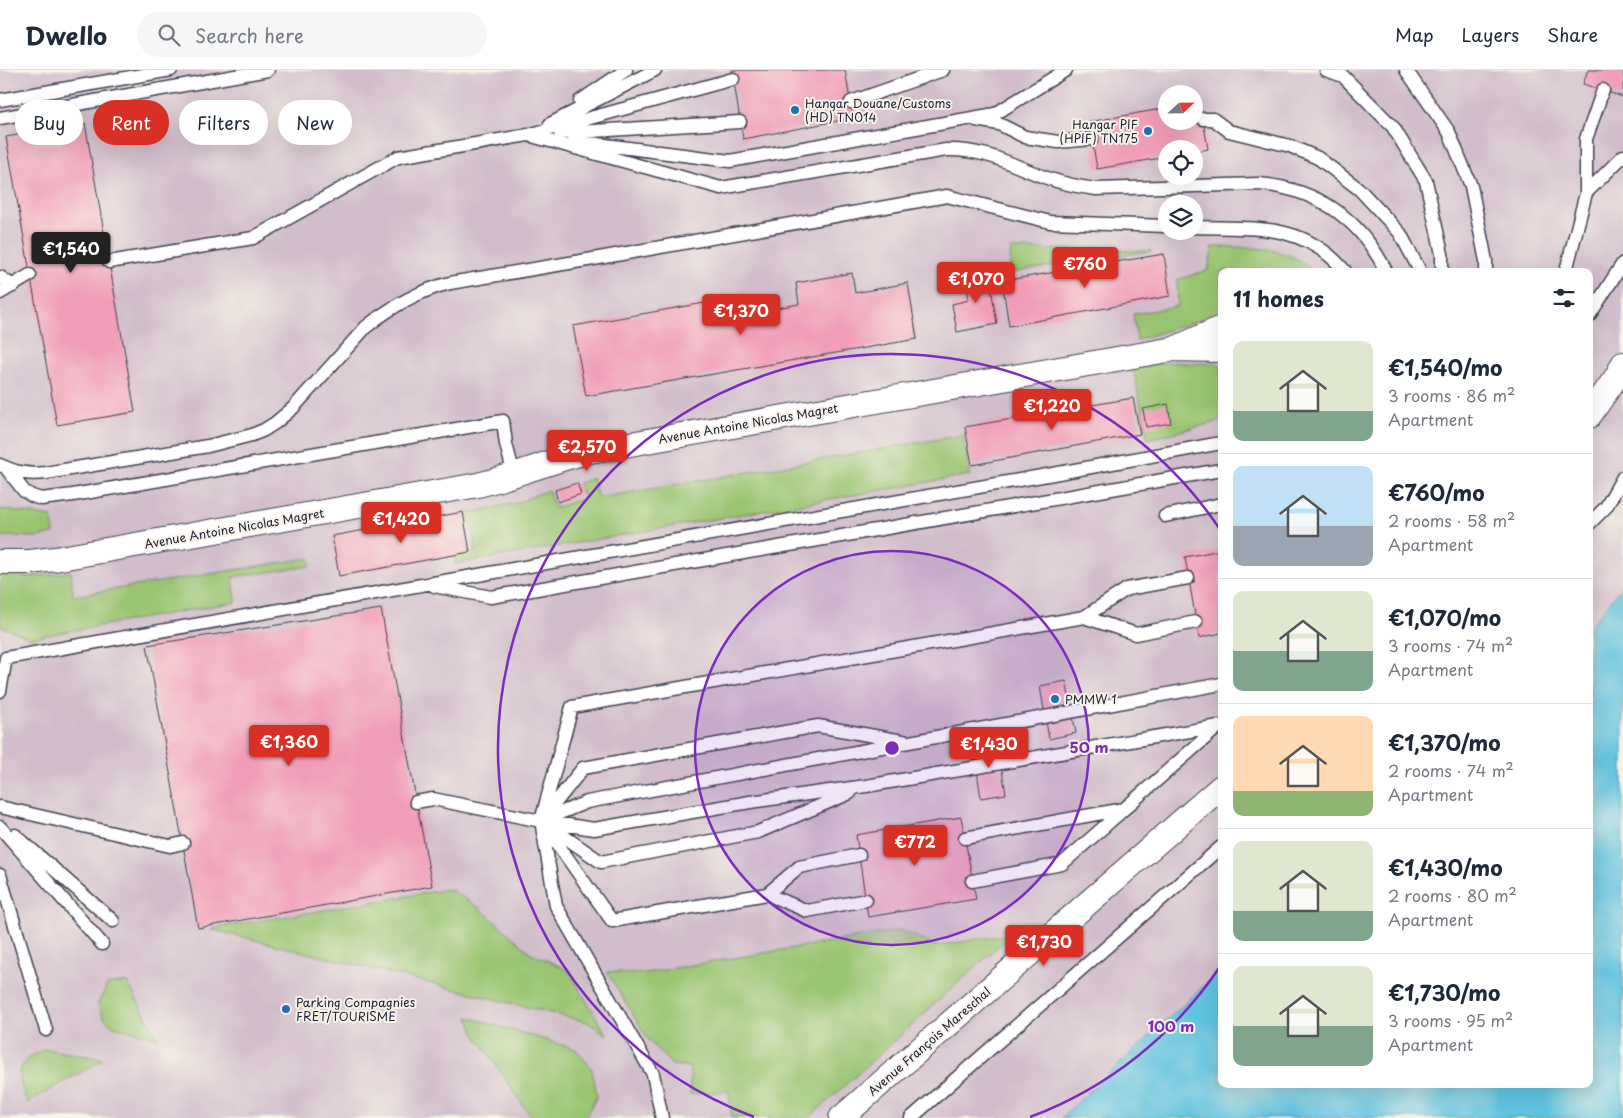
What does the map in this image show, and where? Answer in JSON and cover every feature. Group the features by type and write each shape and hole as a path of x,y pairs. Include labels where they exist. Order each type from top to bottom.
{"street":[{"name":"Avenue Antoine Nicolas Magret","path":"1174,349 1218,329"},
{"name":"Avenue Antoine Nicolas Magret","path":"0,562 30,562 55,559 478,485 590,451 1174,349 1218,350"},
{"path":"1593,410 1623,364"},
{"name":"Avenue François Mareschal","path":"841,1118 1218,790"}],"lane":[{"path":"0,100 171,70"},
{"path":"0,118 268,70"},
{"path":"528,135 626,70"},
{"path":"528,135 655,70"},
{"path":"850,102 943,70"},
{"path":"528,135 730,160 995,114 1066,70"},
{"path":"1326,70 1343,76 1393,127 1426,181 1442,254 1442,268"},
{"path":"1406,70 1449,132 1471,186 1486,268"},
{"path":"109,262 253,238 398,157 528,135 733,79"},
{"path":"1567,268 1586,193 1586,139 1603,90"},
{"path":"970,119 998,124 1025,137 1058,142 1092,139"},
{"path":"1203,119 1213,119 1229,131 1290,146 1318,158 1359,189 1400,233 1418,268"},
{"path":"528,135 740,122"},
{"path":"528,135 721,188 954,150 992,156 1050,179 1096,189 1259,184 1274,186 1303,193 1333,207 1366,239 1384,268"},
{"path":"1586,193 1623,156"},
{"path":"3,466 15,472 34,474 54,472 208,446 252,435 274,424 293,408 378,317 406,299 434,287 450,283 947,196 1050,222 1158,226"},
{"path":"1203,227 1272,230 1296,235 1328,254 1342,268"},
{"path":"1593,310 1623,263"},
{"path":"0,293 6,284 30,275"},
{"path":"0,277 6,284"},
{"path":"3,466 24,491 41,499 83,494 503,422 506,444 514,475"},
{"path":"0,691 6,658 1218,444"},
{"path":"427,584 491,597 1218,471"},
{"path":"1593,520 1606,507 1623,477"},
{"path":"1165,516 1218,505"},
{"path":"662,1118 653,1074 556,906 541,821 572,707 1084,617 1127,589 1188,578"},
{"path":"1084,617 1136,634 1196,622"},
{"path":"541,821 587,802 1218,685"},
{"path":"416,802 433,799 541,821 594,829 750,802 866,786 1218,725"},
{"path":"541,821 583,768 818,726 908,742"},
{"path":"972,881 1062,864 1218,727"},
{"path":"541,821 601,862 758,832 866,786"},
{"path":"0,807 170,846 184,843"},
{"path":"965,838 1124,809"},
{"path":"541,821 612,921 767,894 799,867 859,855"},
{"path":"0,822 112,920"},
{"path":"0,827 102,944"},
{"path":"911,1118 1218,850"},
{"path":"0,875 46,1030"},
{"path":"767,894 807,911 866,900"}],"shaded area":[{"path":"0,70 1623,70 1623,585 1593,623 1593,268 1218,268 1218,973 1061,1118 0,1118"}],"green space":[{"path":"1213,247 1266,249 1290,256 1309,268 1218,268 1218,314 1137,340 1133,314 1178,306 1177,280 1208,270"},
{"path":"1011,249 1152,251 1009,273"},
{"path":"1164,362 1218,364 1218,422 1148,439 1133,369"},
{"path":"963,435 970,475 455,564 454,557 476,551 469,513 516,503 548,490 555,508 584,498 579,483 593,478 598,498"},
{"path":"0,509 52,517 54,534 38,537 0,536"},
{"path":"309,558 311,566 233,577 236,602 30,638 0,626 0,575 27,577 71,572 73,596"},
{"path":"449,889 478,907 531,953 568,970 607,1035 587,1022 210,929"},
{"path":"901,930 935,946 1012,934 809,1118 732,1118 729,1091 690,1094 690,1067 672,1065 649,1041 607,972 645,973"},
{"path":"127,982 158,1038 113,1026 104,1018 98,1004 107,985"},
{"path":"468,1017 576,1049 592,1069 597,1096 585,1117 532,1118 475,1034"},
{"path":"45,1049 104,1059 27,1103 21,1085 19,1070 28,1058"}],"water":[{"path":"1623,585 1623,1118 1061,1118 1218,973 1218,1088 1593,1088 1593,623"}],"building":[{"name":"Hangar Douane/Customs (HD) TN014","path":"732,70 845,70 853,118 743,139"},
{"path":"1588,70 1623,70 1623,97 1583,84"},
{"name":"Hangar PIF (HPIF) TN175","path":"1158,109 1158,130 1203,130 1203,120 1208,149 1203,150 1203,140 1158,140 1158,158 1097,169 1089,122"},
{"path":"83,123 85,123 135,412 57,425 6,137 15,135 15,145 83,145"},
{"path":"1164,254 1170,296 1009,326 1002,281"},
{"path":"988,269 997,324 957,332 952,304 969,300 965,274"},
{"path":"852,273 855,293 908,283 917,339 586,396 573,326 710,302 713,320 799,304 796,283"},
{"path":"1133,398 1140,434 972,465 965,427"},
{"path":"1168,404 1171,423 1146,427 1143,409"},
{"path":"577,483 581,494 558,502 555,490"},
{"path":"463,512 470,552 339,576 332,536"},
{"path":"1218,551 1218,634 1199,638 1185,557"},
{"path":"381,609 432,886 198,928 147,645"},
{"name":"PMMW 1","path":"1066,681 1076,733 1049,739 1040,686"},
{"path":"997,740 1006,794 981,798 973,744"},
{"path":"961,817 976,899 868,917 856,835"}],"place":[{"name":"Hangar Douane/Customs (HD) TN014","path":"795,110"},
{"name":"Hangar PIF (HPIF) TN175","path":"1148,131"},
{"name":"PMMW 1","path":"1055,699"},
{"name":"Parking Compagnies FRET/TOURISME","path":"286,1009"}]}
